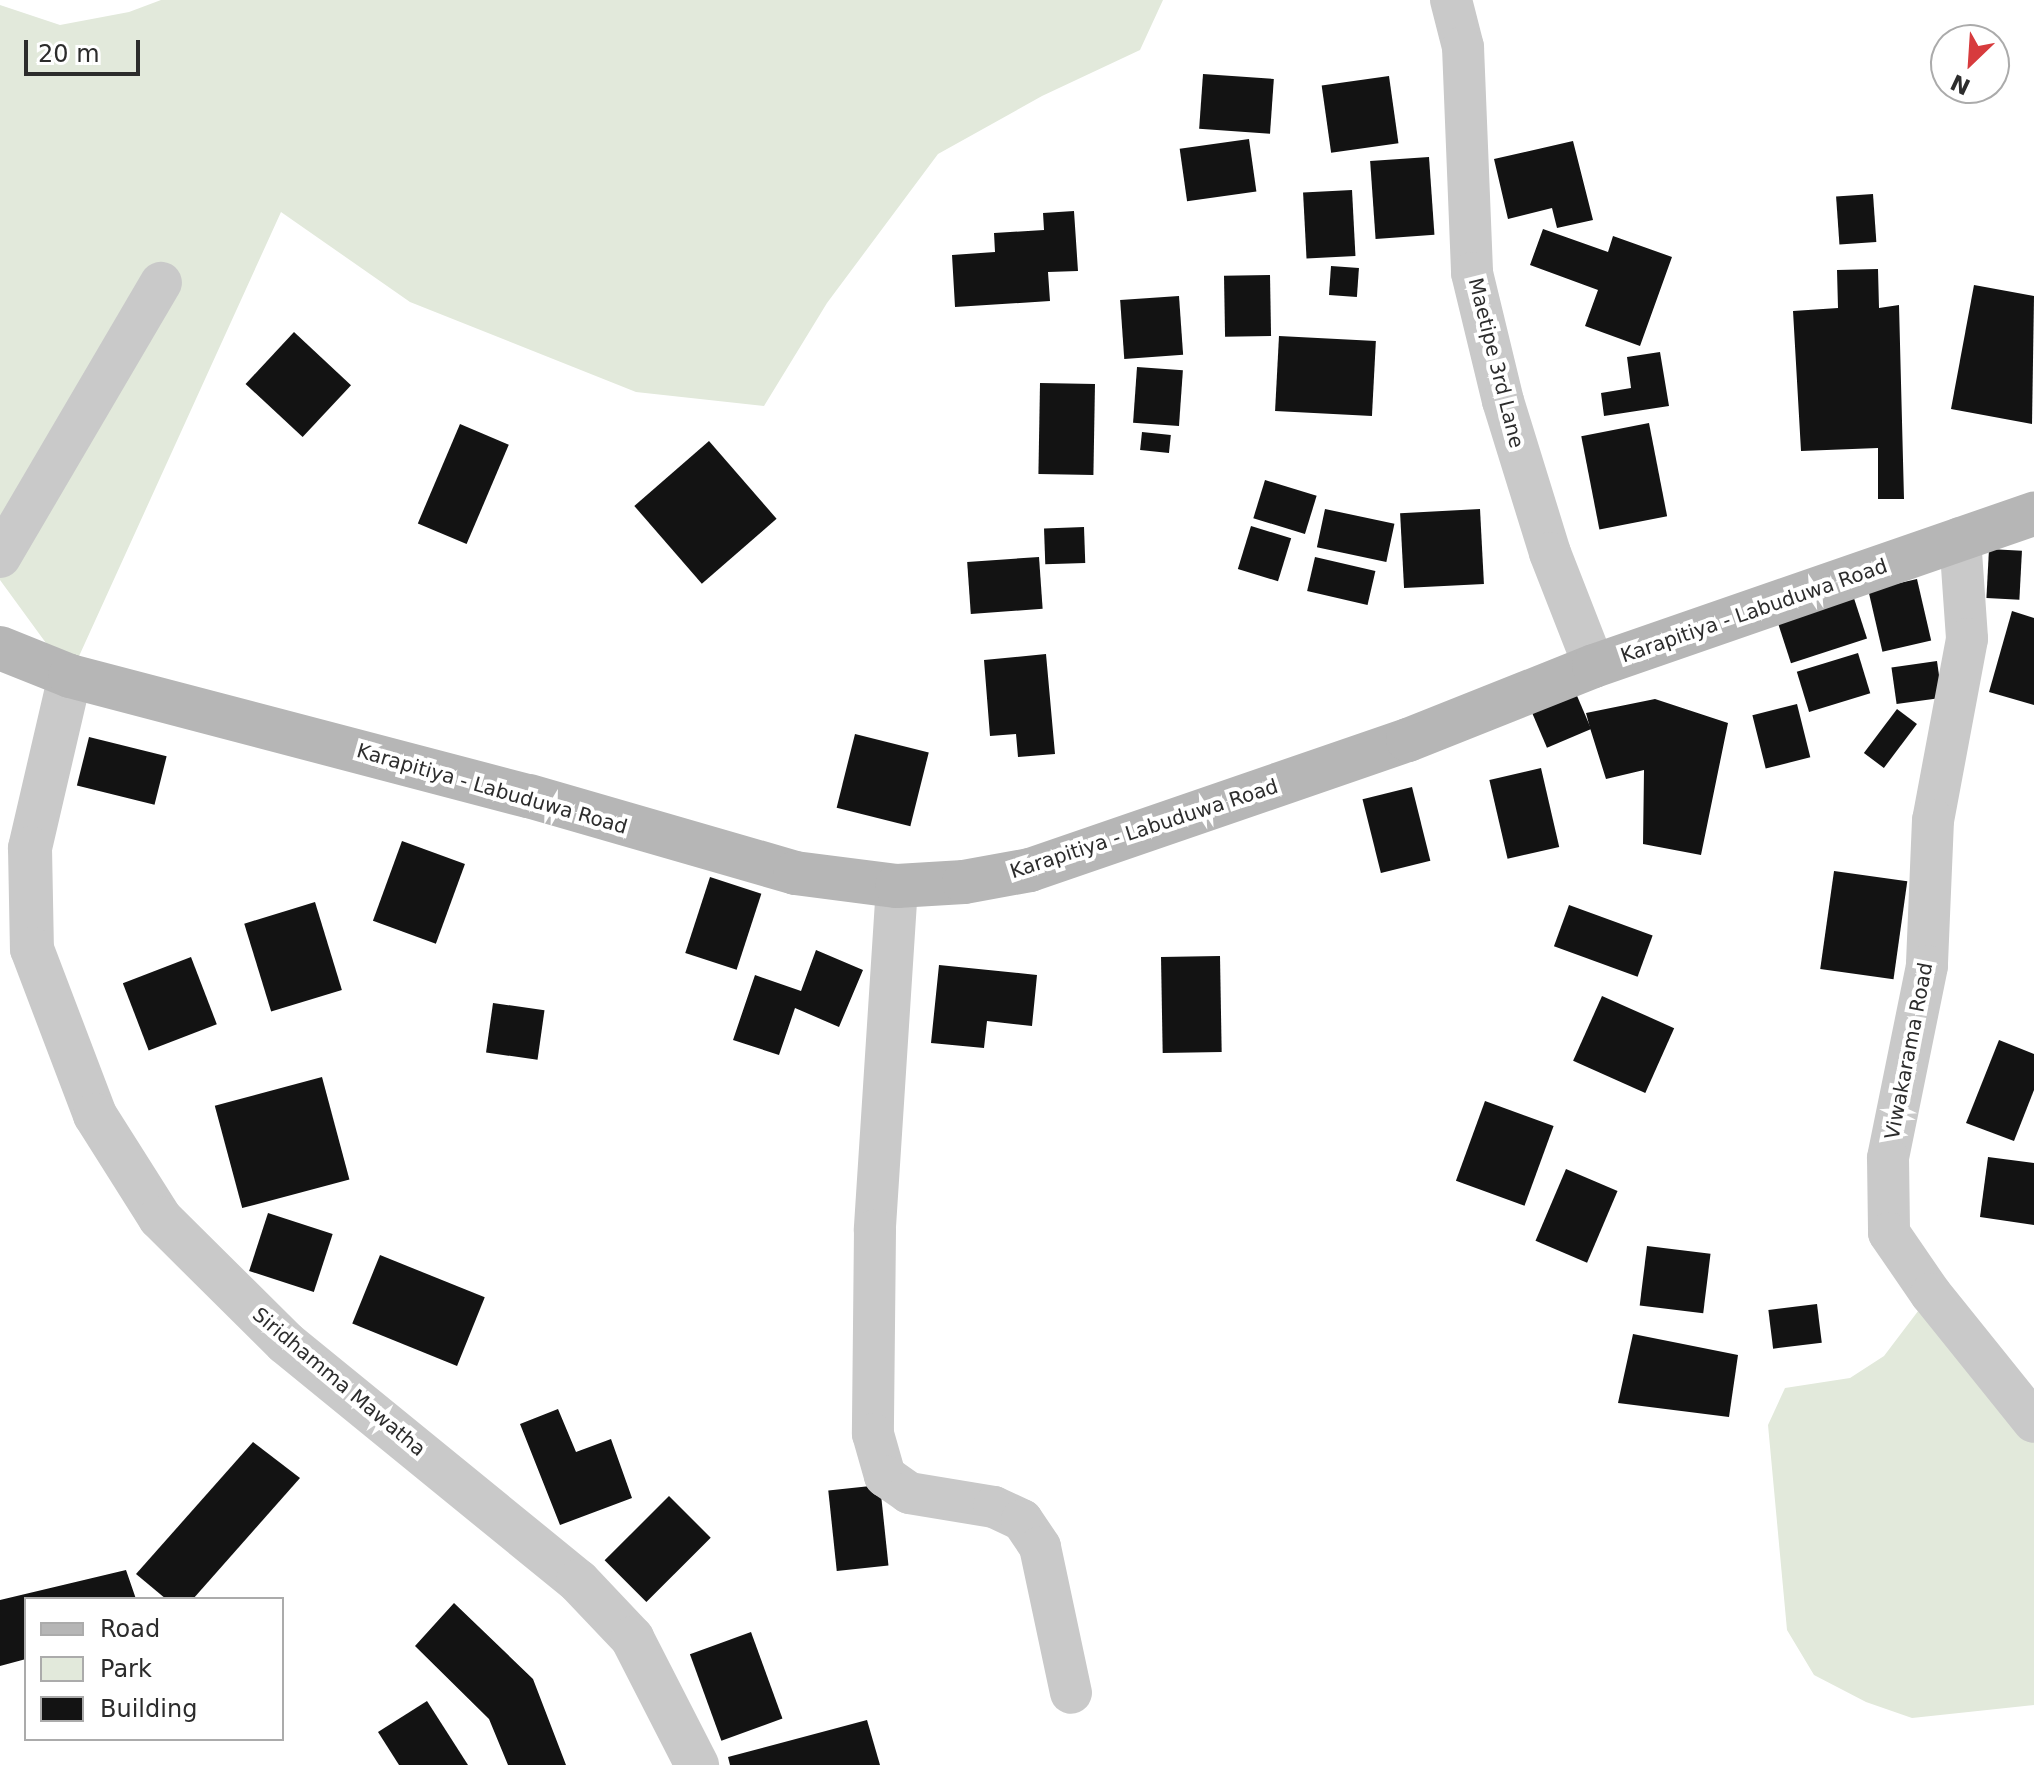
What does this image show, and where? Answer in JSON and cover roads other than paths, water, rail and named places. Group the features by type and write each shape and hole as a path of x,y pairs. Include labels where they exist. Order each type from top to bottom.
{"main road":[{"name":"Karapitiya - Labuduwa Road","path":"0,648 70,676 529,796 795,873 897,886 964,882 1030,870 1408,740 1594,666 2034,514"}],"street":[{"name":"Maetipe 3rd Lane","path":"1451,0 1463,47 1472,273 1503,401 1550,553 1594,666"},
{"path":"0,557 161,283"},
{"name":"Viwakarama Road","path":"1960,538 1967,639 1933,820 1927,966 1888,1158 1889,1233 1931,1294 2034,1422"},
{"name":"Siridhamma Mawatha","path":"70,676 30,848 32,949 95,1115 160,1218 286,1343 578,1581 632,1638 697,1765"},
{"path":"897,886 875,1230 873,1434 885,1476 909,1493 994,1507 1022,1520 1040,1547 1071,1693"}]}
